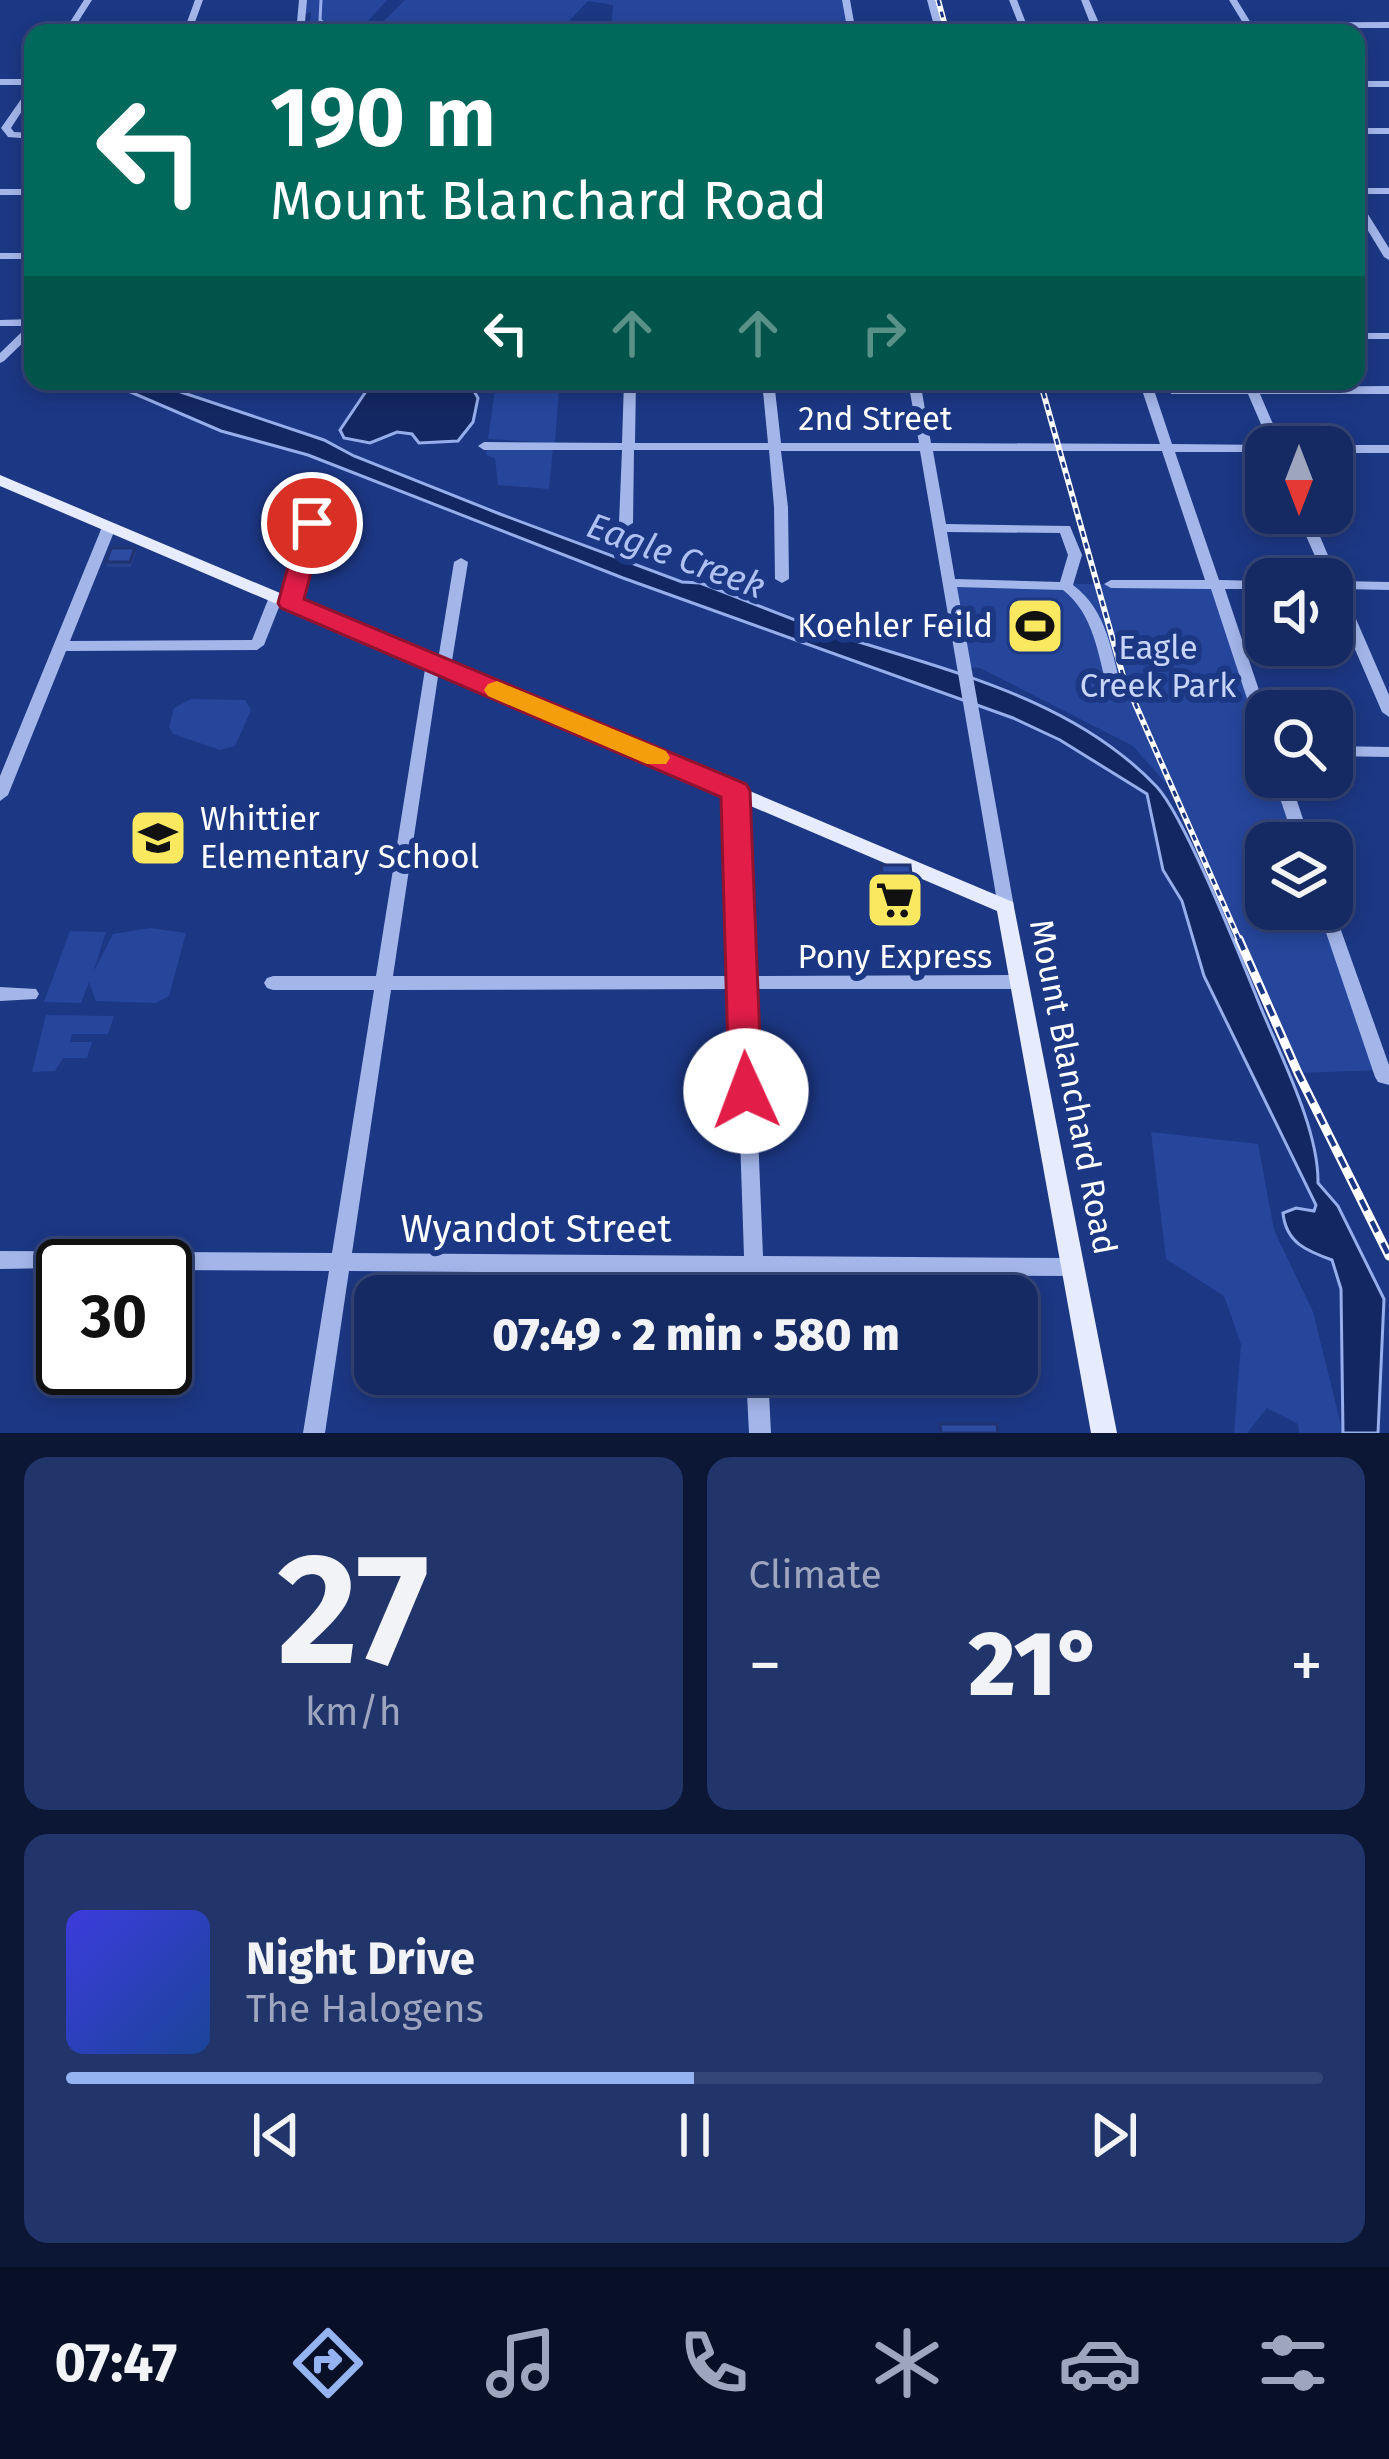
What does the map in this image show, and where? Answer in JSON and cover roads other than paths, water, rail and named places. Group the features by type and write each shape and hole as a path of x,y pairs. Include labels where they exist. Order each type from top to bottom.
{"main road":[{"name":"Mount Blanchard Road","path":"0,481 1006,907 1104,1433"}],"street":[{"path":"24,99 8,133 24,135"},
{"path":"1365,217 1389,257"},
{"path":"0,359 24,334"},
{"path":"626,523 630,390"},
{"path":"769,390 782,579"},
{"path":"915,390 1006,907"},
{"path":"1147,390 1252,690"},
{"path":"1174,391 1189,390"},
{"path":"1253,390 1268,426"},
{"name":"2nd Street","path":"484,446 1245,448"},
{"path":"1353,449 1389,449"},
{"path":"61,646 256,645 283,600 315,509"},
{"path":"0,795 109,526"},
{"path":"939,528 1065,529 1075,555 1066,586"},
{"path":"314,1433 380,985 461,562"},
{"path":"949,583 1066,586 1080,594 1090,608 1115,692"},
{"path":"1111,584 1245,585"},
{"path":"1353,585 1389,586"},
{"path":"1353,630 1389,712"},
{"path":"1353,751 1389,752"},
{"path":"736,791 753,1275"},
{"path":"1333,930 1384,1078 1389,1078"},
{"path":"273,983 1019,982"},
{"path":"0,994 30,994"},
{"name":"Wyandot Street","path":"0,1260 1073,1267"},
{"path":"759,1395 760,1433"}],"waterway":[{"path":"321,0 320,20 325,24"}],"railway":[{"path":"938,0 945,24"},
{"path":"1043,390 1123,676 1240,942"},
{"path":"1239,939 1298,1073 1389,1256"}],"place":[{"name":"Koehler Feild","path":"1035,626"},
{"name":"Whittier Elementary School","path":"158,838"},
{"name":"Pony Express","path":"895,900"}],"water label":[{"name":"Eagle Creek","path":"676,556"}],"park label":[{"name":"Eagle Creek Park","path":"1158,667"}]}
